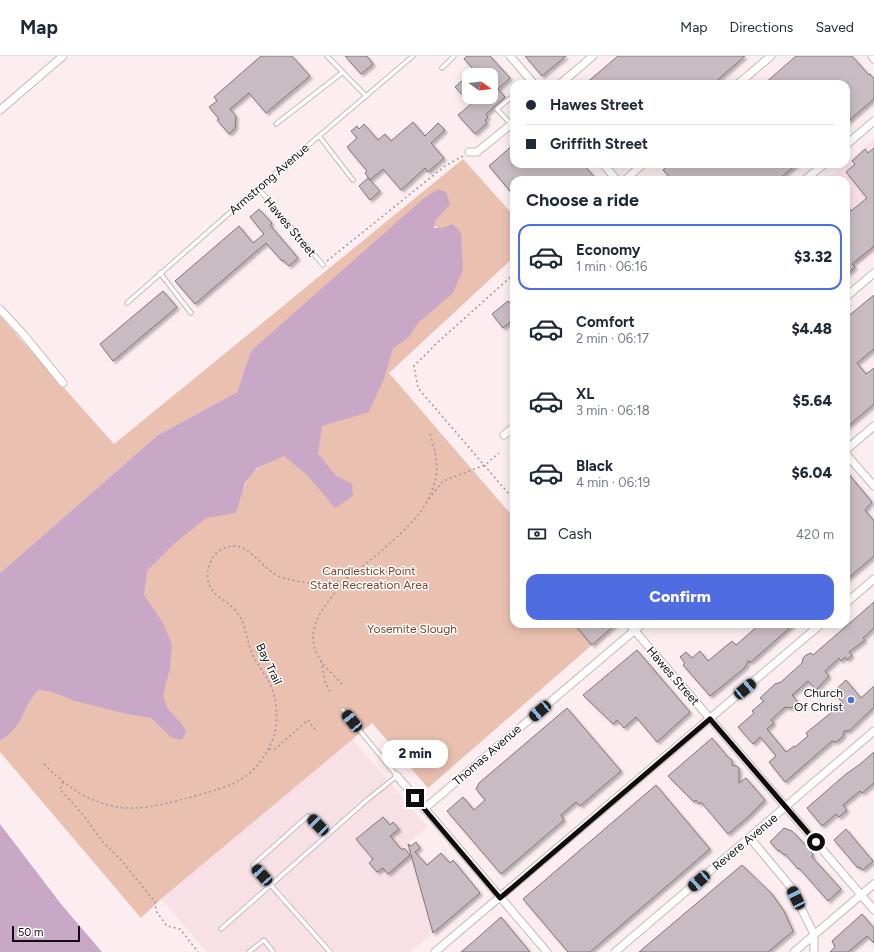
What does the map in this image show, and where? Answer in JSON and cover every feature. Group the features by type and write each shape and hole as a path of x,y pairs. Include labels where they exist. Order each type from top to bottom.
{"street":[{"path":"0,110 63,56"},
{"path":"510,56 531,80"},
{"path":"565,80 592,56"},
{"path":"743,80 771,56"},
{"path":"850,142 874,122"},
{"path":"473,152 510,125"},
{"path":"606,168 614,176"},
{"path":"630,176 638,168"},
{"path":"810,176 819,168"},
{"path":"850,294 874,274"},
{"path":"0,309 24,335 63,383"},
{"path":"850,447 874,426"},
{"path":"504,435 510,430"},
{"path":"850,459 874,486"},
{"path":"850,600 874,579"},
{"name":"Thomas Avenue","path":"424,809 637,628"},
{"path":"435,952 816,628"},
{"name":"Hawes Street","path":"634,630 874,910"},
{"name":"Revere Avenue","path":"615,952 874,731"},
{"path":"397,776 547,952"},
{"path":"750,838 790,886 814,934 814,952"},
{"path":"794,952 874,884"}],"lane":[{"path":"327,56 366,96"},
{"name":"Armstrong Avenue","path":"127,303 258,188 413,56"},
{"path":"442,68 454,56"},
{"path":"276,124 343,72"},
{"path":"510,98 497,108 510,120"},
{"path":"319,136 353,180"},
{"name":"Hawes Street","path":"258,188 323,265"},
{"path":"160,273 191,313"},
{"path":"222,929 397,776 343,710"},
{"path":"328,835 308,816 252,865 328,951"},
{"path":"249,952 264,940 273,952"}],"path":[{"path":"323,265 445,166 473,152"},
{"path":"510,278 438,342 414,366 418,388 510,495"},
{"name":"Bay Trail","path":"44,764 63,782 79,794 110,806 136,808 158,806 224,788 239,781 251,772 269,749 275,732 277,713 275,698 270,684 251,653 242,619 235,609 215,594 209,584 208,575 211,560 218,551 229,546 239,546 249,550 268,570 282,578 328,584 346,579 377,555 408,526 420,513 428,501 435,482 437,469 436,456 430,434"},
{"path":"428,501 443,481 485,466 499,453"},
{"path":"342,684 321,661 317,654 314,642 314,632 321,609 346,579"},
{"path":"321,661 325,681 332,694"},
{"path":"269,749 275,749 308,720 317,732"},
{"path":"63,782 60,789 84,816 102,841 121,860 155,902 156,910 167,926 180,929 198,952"}],"shaded area":[{"path":"874,139 874,251 850,272 850,176 832,176 841,168 850,168 850,160"},
{"path":"438,189 446,192 450,204 436,220 434,228 442,228 453,224 461,233 463,270 453,293 419,322 407,339 393,348 385,376 369,412 322,426 318,453 335,475 352,484 353,496 335,508 307,475 284,456 257,468 245,483 236,513 206,518 175,543 147,571 144,595 163,623 172,645 170,668 163,695 167,708 186,731 182,740 172,738 151,718 127,714 75,701 50,691 38,690 18,724 8,735 0,740 0,573 158,435 237,392 251,351 423,199"},
{"path":"352,739 428,827 409,842 433,933 410,952 207,952 161,899"},
{"path":"0,824 61,904 102,952 0,952"}],"green space":[{"name":"Candlestick Point State Recreation Area","path":"463,159 510,212 510,261 389,373 510,513 510,628 578,628 592,645 428,788 372,723 161,899 141,918 0,752 0,717 200,512 236,513 245,484 253,472 266,464 443,233 419,211 251,351 237,392 158,435 0,573 0,316 114,444"}],"building":[{"path":"261,56 292,56 310,76 266,113 249,93 230,109 236,116 235,128 229,134 217,120 219,119 209,107 217,101 214,97"},
{"path":"345,56 367,56 373,64 361,74"},
{"path":"467,56 490,56 510,78 498,89 498,68 472,68 464,59"},
{"path":"525,56 566,56 542,76"},
{"path":"618,56 745,56 718,80 590,80"},
{"path":"796,56 852,56 874,79 874,99 850,120 850,80 769,80"},
{"path":"462,81 462,94 455,87"},
{"path":"498,89 505,97 498,103"},
{"path":"471,104 497,104 486,114 488,117 485,120 487,123 475,134 458,115"},
{"path":"413,122 425,136 438,123 445,130 431,143 444,158 428,172 425,168 401,190 383,169 370,180 365,173 367,171 347,147 357,138 351,131 357,126 359,129 364,124 378,140 385,134 391,141"},
{"path":"510,148 510,168 586,168 594,176 510,176 510,191 489,166"},
{"path":"874,148 874,246 852,264 855,267 850,271 850,210 851,211 867,198 846,172 855,164 852,161 865,149 868,153"},
{"path":"665,168 792,168 783,176 668,176 663,170"},
{"path":"368,178 380,191 370,200 359,186"},
{"path":"259,209 272,223 270,225 298,258 289,266 283,260 282,261 266,243 195,304 175,281 239,226 253,243 264,234 250,217"},
{"path":"163,291 177,307 113,361 100,344"},
{"path":"874,295 874,349 857,363 866,374 874,368 874,404 850,425 850,315"},
{"path":"508,301 510,303 510,322 503,328 492,314"},
{"path":"850,476 872,502 865,510 874,521 874,556 850,577"},
{"path":"874,602 874,628 863,638 865,640 849,652 852,655 847,660 845,657 841,661 839,658 825,671 829,676 816,690 808,681 792,695 798,702 791,708 785,707 771,720 774,723 767,729 786,752 794,746 795,747 808,736 806,733 843,703 833,692 846,680 861,698 874,686 874,707 849,731 844,731 843,736 840,739 836,742 832,741 785,782 769,762 776,756 767,745 760,737 753,744 738,727 754,713 752,711 764,701 760,698 802,663 803,658 806,655 811,653 813,655 844,628 850,628 850,623"},
{"path":"577,628 611,628 592,645"},
{"path":"755,628 789,628 751,662 748,661 742,670 710,696 683,665 685,663 680,657 686,652 692,658 700,651 708,661 732,641 736,645"},
{"path":"637,650 690,712 657,742 636,717 624,728 617,720 613,724 583,695"},
{"path":"567,708 621,771 580,806 576,802 561,815 564,820 501,874 447,811 463,797 474,810 485,800 476,789 479,783"},
{"path":"712,738 732,760 732,765 739,768 739,783 746,778 765,800 728,834 701,802 699,804 696,800 694,802 668,776"},
{"path":"874,752 874,783 862,793 860,791 843,805 847,810 839,817 836,814 822,826 807,808"},
{"path":"656,785 710,849 590,952 568,952 523,899"},
{"path":"383,817 390,825 393,822 399,829 390,836 402,850 404,848 410,855 388,874 383,868 377,872 369,863 373,859 356,839"},
{"path":"784,828 792,831 799,838 813,854 812,857 841,889 828,901 799,868 798,869 785,854 784,855 779,850 778,851 770,842"},
{"path":"846,829 873,861 863,870 860,867 857,867 834,840"},
{"path":"416,842 420,848 415,852 427,865 441,853 450,863 453,860 480,893 433,933 408,844 411,846"},
{"path":"742,865 772,894 784,911 793,931 768,952 639,952"},
{"path":"862,914 874,928 874,943 867,936 848,952 830,952 835,947 832,941"},
{"path":"501,917 530,952 461,952 474,941"}],"place":[{"name":"Church Of Christ","path":"851,700"}],"route":[{"path":"415,798 500,898 710,719 816,842"}],"park label":[{"name":"Yosemite Slough","path":"412,629"}]}
